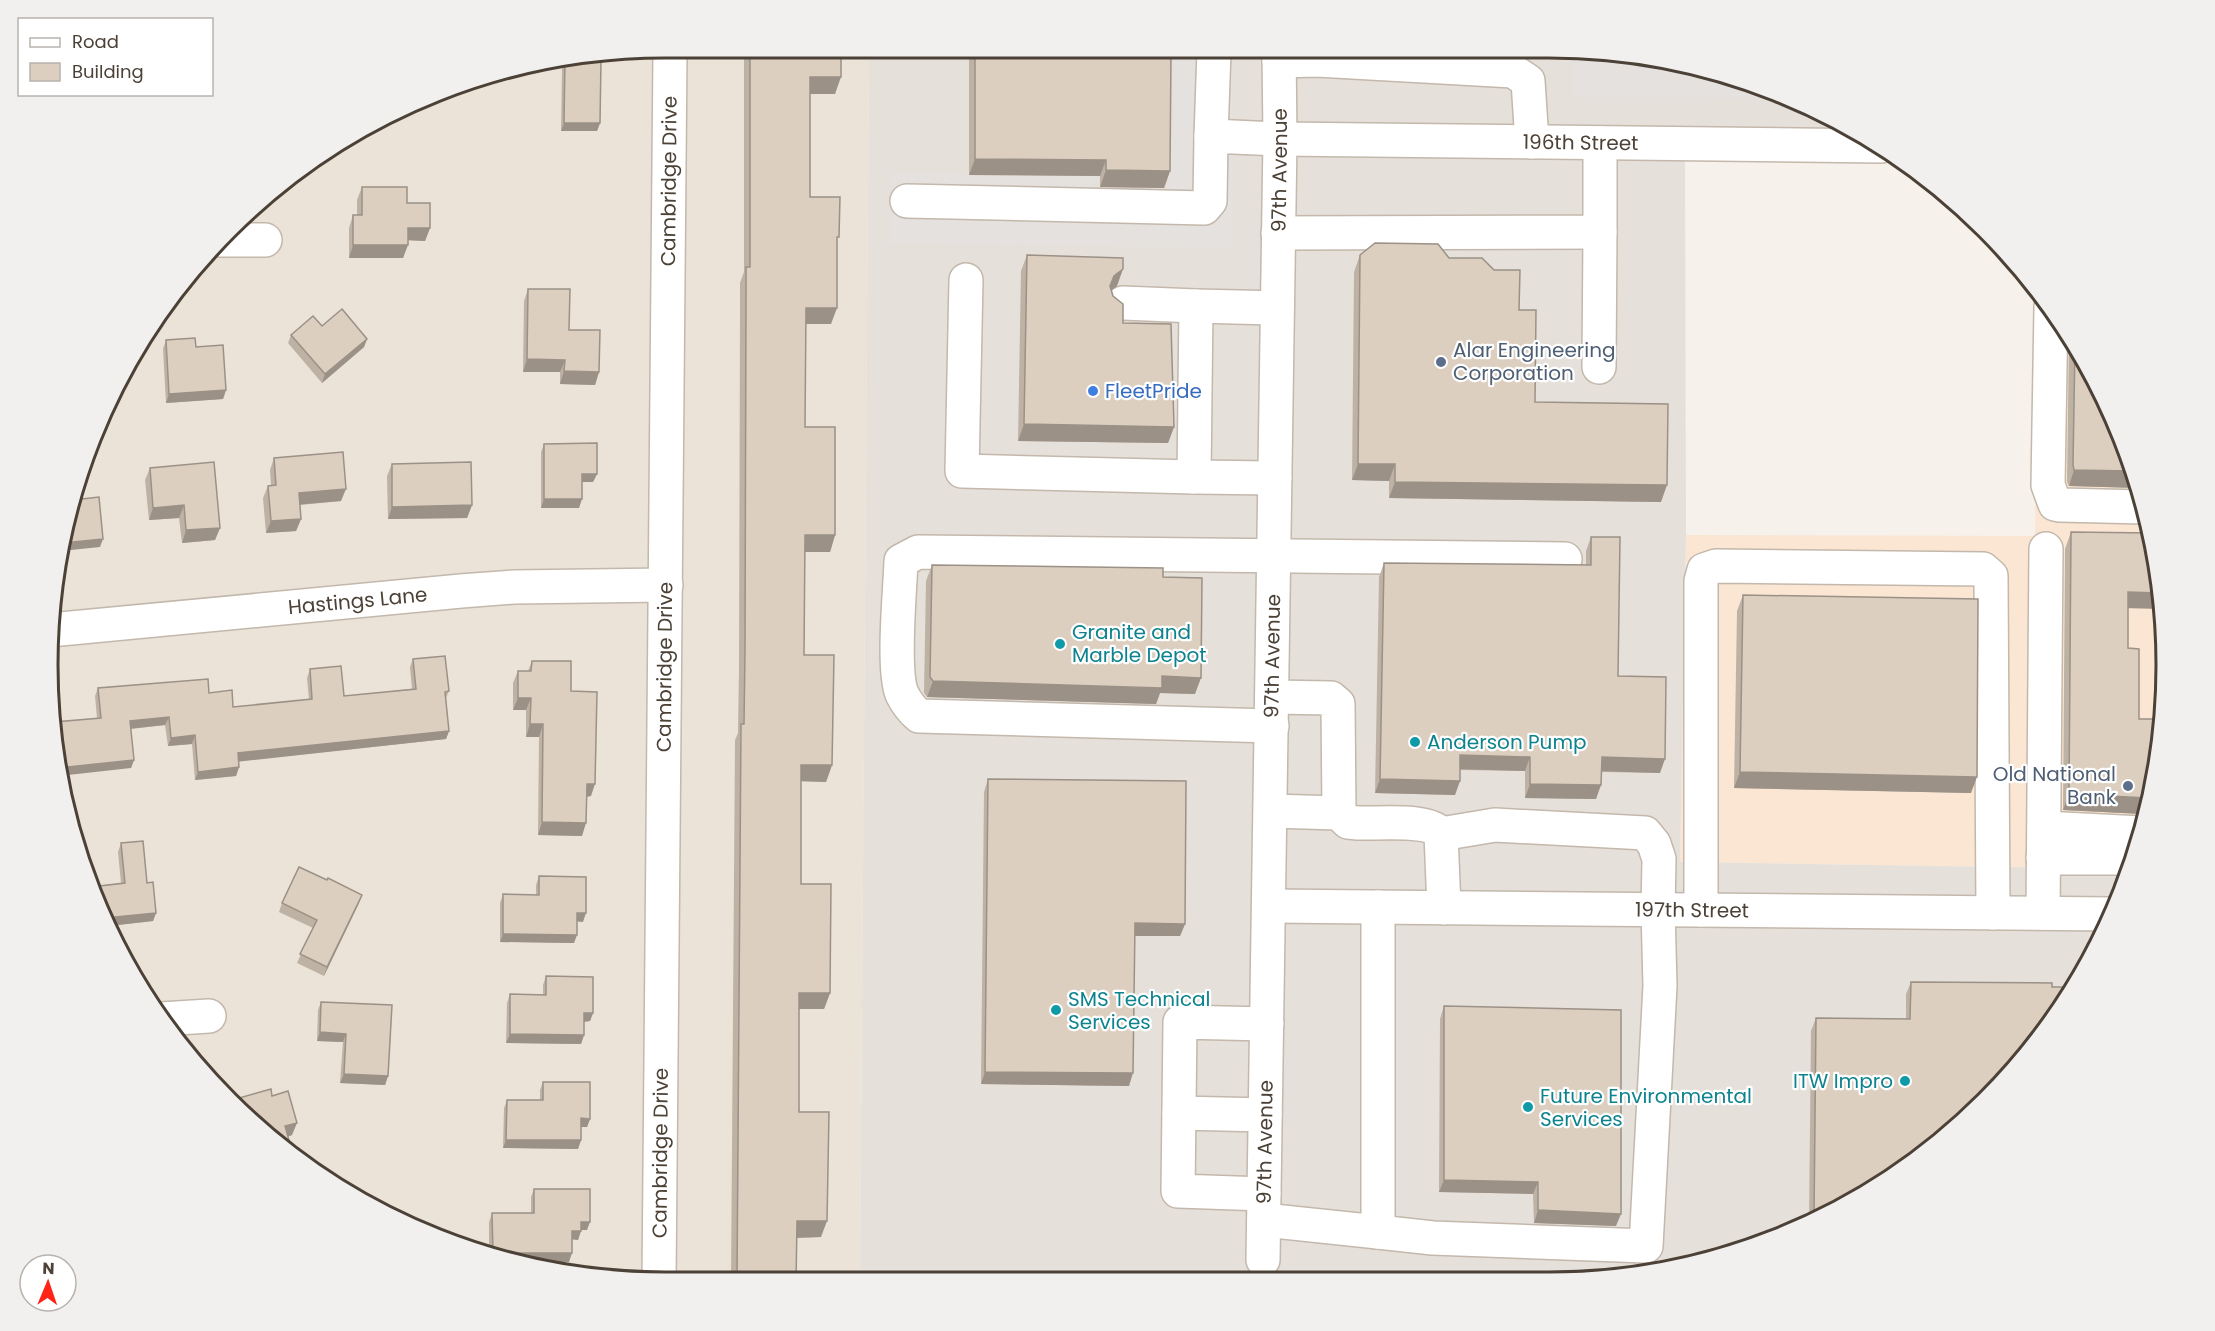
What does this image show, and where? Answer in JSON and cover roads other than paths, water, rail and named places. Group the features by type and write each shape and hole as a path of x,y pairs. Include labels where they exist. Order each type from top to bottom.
{"street":[{"name":"Cambridge Drive","path":"659,1272 670,58"},
{"path":"907,201 1204,208 1210,201 1214,58"},
{"name":"97th Avenue","path":"1263,1260 1280,139 1279,58"},
{"path":"1354,58 1513,71 1528,81 1532,142"},
{"name":"196th Street","path":"1211,136 1280,139 1862,146"},
{"path":"1599,367 1600,143"},
{"path":"1278,233 1600,232"},
{"path":"232,240 265,240"},
{"path":"966,280 962,471 1275,478"},
{"path":"1122,303 1276,309"},
{"path":"1194,477 1196,306"},
{"path":"2051,323 2048,485 2055,504 2060,506 2136,507"},
{"path":"2043,913 2046,549"},
{"path":"1339,813 1339,712 1338,704 1331,698 1272,711 919,716 902,693 897,674 902,561 918,552 1565,559"},
{"path":"1701,910 1701,580 1704,570 1716,566 1983,569 1991,576 1994,913"},
{"name":"Hastings Lane","path":"60,629 514,587 666,585"},
{"path":"1271,811 1339,813 1348,822 1426,824 1437,829 1441,834 1444,908"},
{"path":"1267,1024 1180,1022 1178,1191 1378,1232 1433,1238 1646,1246 1660,986 1659,859 1654,844 1645,833 1495,825 1441,834"},
{"path":"2043,843 2133,833"},
{"path":"2043,843 2125,857"},
{"name":"197th Street","path":"1269,906 2103,914"},
{"path":"1378,907 1378,1232"},
{"path":"172,1018 208,1016"},
{"path":"1179,1113 1266,1115"}],"place":[{"name":"Alar Engineering Corporation","path":"1441,362"},
{"name":"FleetPride","path":"1093,391"},
{"name":"Granite and Marble Depot","path":"1060,644"},
{"name":"Anderson Pump","path":"1415,742"},
{"name":"Old National Bank","path":"2128,786"},
{"name":"SMS Technical Services","path":"1056,1010"},
{"name":"ITW Impro","path":"1905,1081"},
{"name":"Future Environmental Services","path":"1528,1107"}]}
